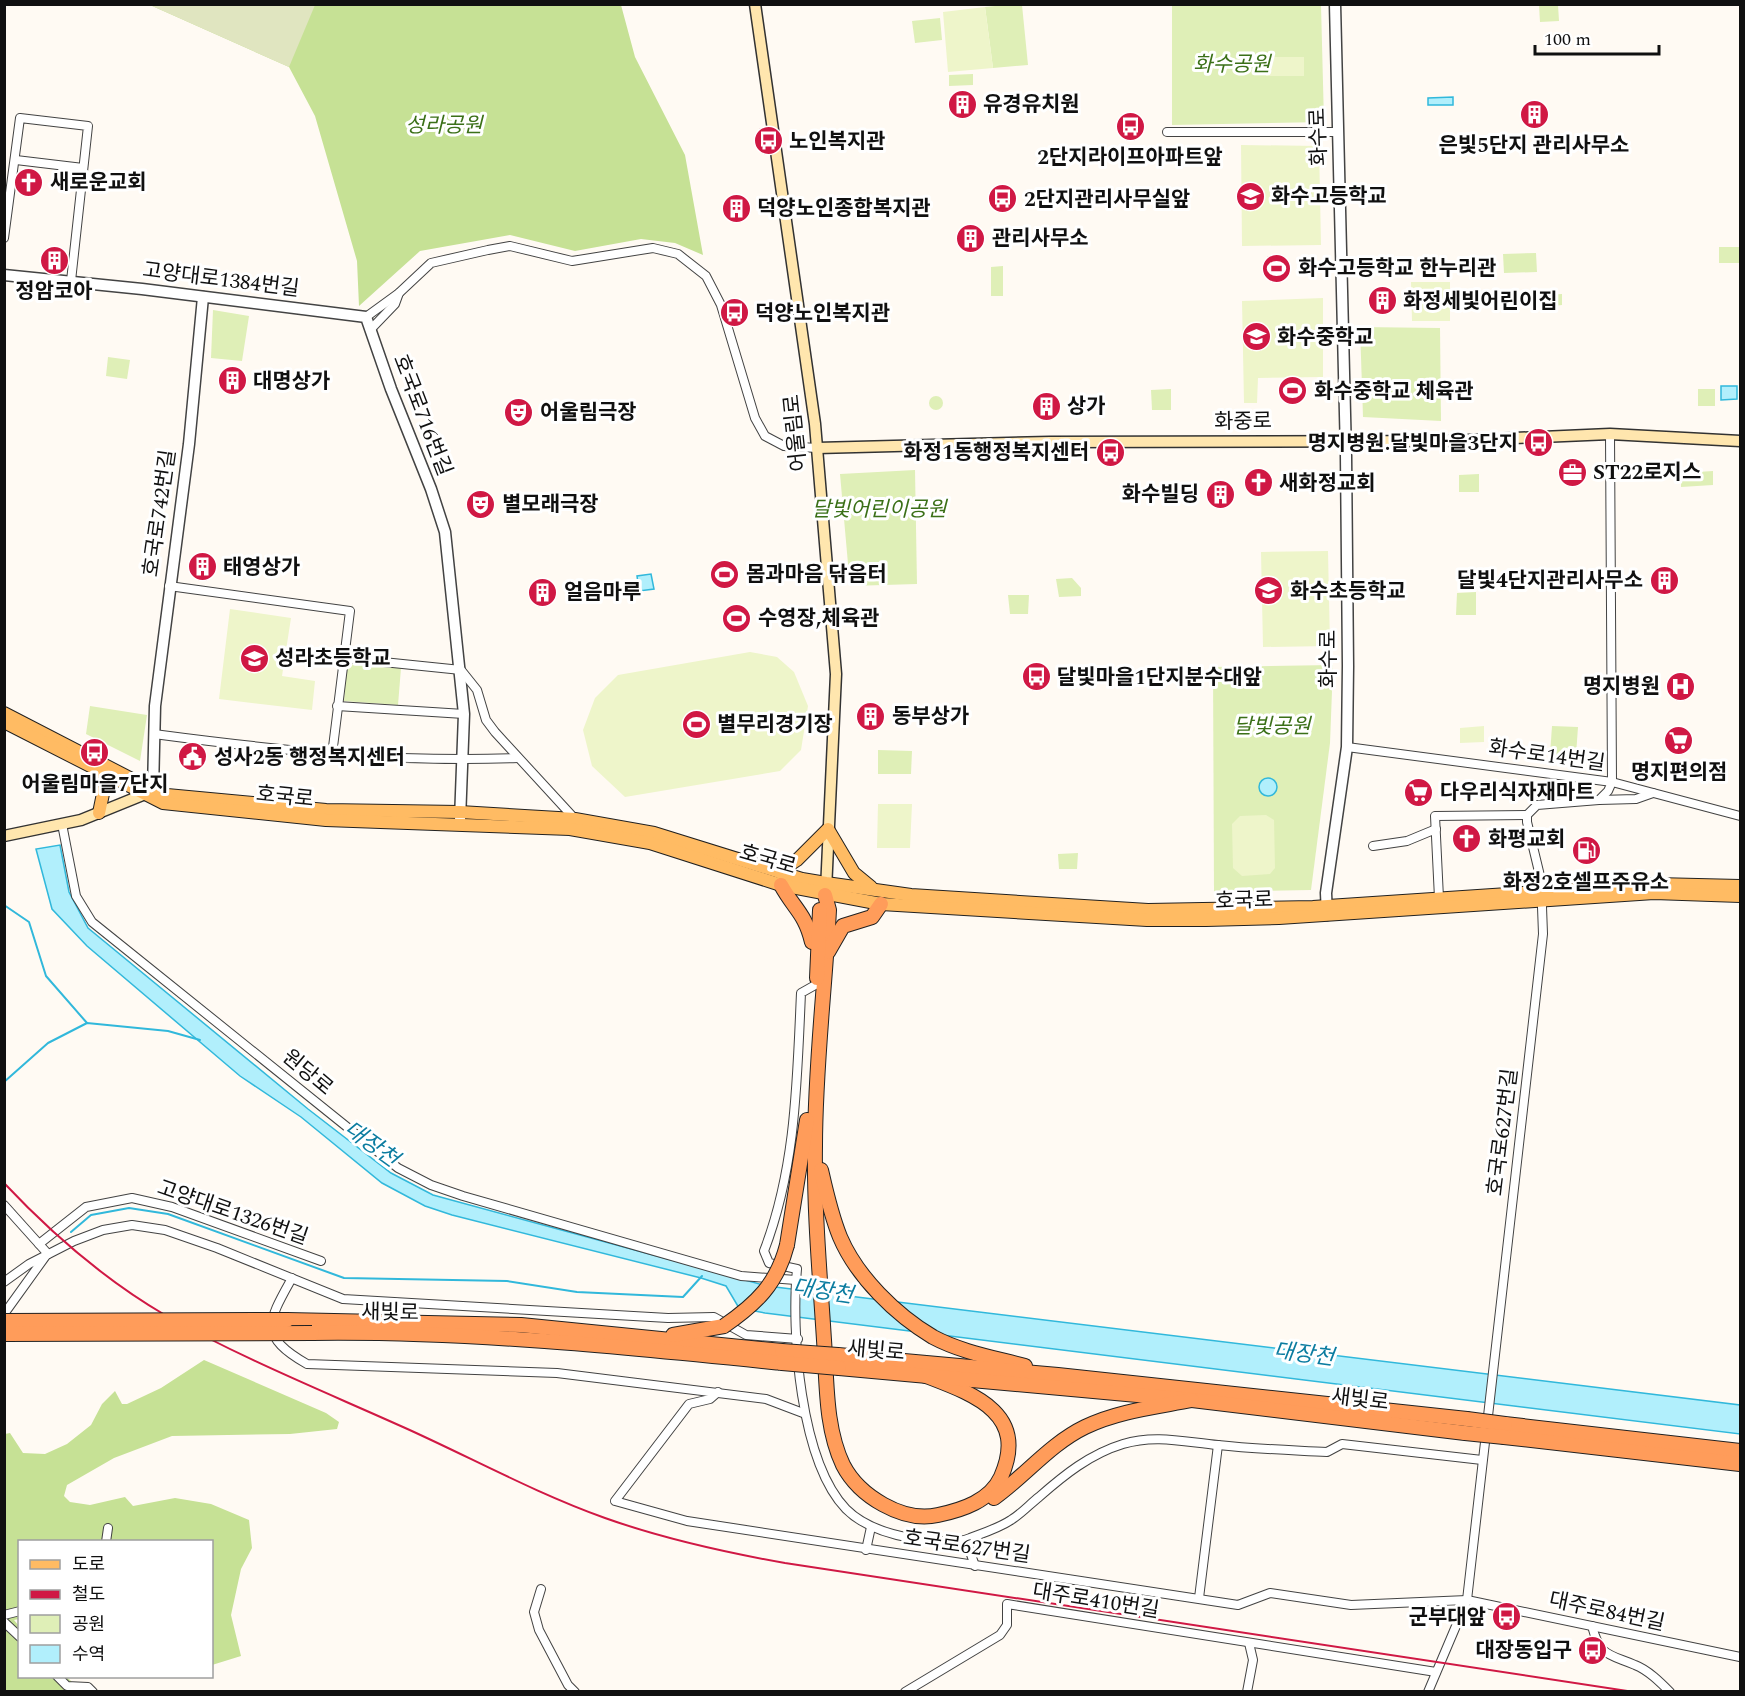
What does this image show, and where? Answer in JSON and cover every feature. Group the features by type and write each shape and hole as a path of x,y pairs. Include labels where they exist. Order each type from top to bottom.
{"highway":[{"path":"780,878 803,914 822,953 815,1145 814,1253"},
{"path":"652,1338 724,1326 763,1296 774,1281 787,1245 807,1133 817,984 829,910 826,889"},
{"path":"822,953 843,926 872,917 880,897"},
{"path":"809,1096 814,1253 822,1347 835,1443 844,1467 855,1482 874,1500 901,1512 932,1517 962,1510 983,1498 998,1484 1008,1461 1008,1441 1004,1424 993,1408 973,1394 921,1374"},
{"path":"815,1145 840,1238 855,1262 896,1310 933,1337 972,1352 1058,1375"},
{"name":"새빛로","path":"4,1321 287,1320 521,1325 652,1338 782,1357"},
{"name":"새빛로","path":"4,1334 392,1332 519,1337 1058,1375 1466,1426"},
{"path":"822,1347 823,1410 836,1467 848,1485 871,1506 898,1518 930,1522 976,1510 1051,1449 1084,1427 1119,1414 1192,1400"},
{"name":"새빛로","path":"838,1361 921,1374 1590,1439 1740,1451"},
{"name":"새빛로","path":"1590,1439 1740,1464"}],"main road":[{"name":"어울림로","path":"755,4 817,448 836,674 826,889"},
{"name":"화중로","path":"817,448 1050,442 1345,439 1446,441 1610,434 1740,441"},
{"name":"호국로","path":"4,713 148,793"},
{"name":"호국로","path":"4,722 100,773 148,793 326,810 460,818 570,829 650,843 826,889 880,897 1148,920 1326,911 1543,896 1656,884 1740,886"},
{"path":"99,813 105,784 100,773"},
{"path":"4,836 62,824 99,813 148,793"},
{"name":"호국로","path":"460,818 575,819 654,833 780,878"},
{"path":"780,878 828,829 854,873 880,897"},
{"name":"호국로","path":"1326,911 1439,898 1654,893 1740,896"}],"street":[{"name":"화수로","path":"1326,911 1326,893 1347,747 1345,439 1335,4"},
{"path":"4,238 21,118 88,126 71,281"},
{"path":"1167,132 1338,132"},
{"path":"16,160 83,168"},
{"path":"366,317 399,293 431,263 510,246 572,261 653,248 678,254 706,276 721,305 755,418 765,436 783,446 817,448"},
{"name":"고양대로1384번길","path":"4,275 366,317"},
{"path":"370,330 395,304 399,293"},
{"name":"호국로742번길","path":"148,793 169,586 189,444 202,297"},
{"name":"호국로716번길","path":"366,317 445,532 464,714 460,818"},
{"path":"1599,800 1608,791 1612,782 1610,434"},
{"path":"169,586 350,611 332,755"},
{"path":"344,658 461,670 477,690 486,720 575,819"},
{"path":"337,706 464,714"},
{"path":"154,734 332,755 463,760 518,758"},
{"name":"화수로14번길","path":"1347,747 1612,782 1740,816"},
{"path":"1439,898 1435,816 1527,815 1537,805 1636,799 1653,792"},
{"path":"1527,815 1543,896"},
{"name":"원당로","path":"62,824 76,896 92,922 398,1168 431,1185 463,1196 741,1276 795,1282"},
{"path":"1373,846 1407,841 1436,829"},
{"name":"호국로627번길","path":"1482,1460 1543,934 1543,896"},
{"path":"817,984 801,993 793,1140 774,1225 764,1251 769,1263 797,1269 795,1282 803,1413 816,1457 831,1488 846,1509 871,1527 897,1535 931,1541 966,1540 1012,1520 1070,1470 1124,1443 1163,1437 1218,1445 1327,1452 1342,1444 1482,1460 1467,1600 1428,1692"},
{"name":"고양대로1326번길","path":"39,1244 86,1207 132,1198 172,1207 321,1261"},
{"path":"4,1205 48,1254 4,1314"},
{"name":"고양대로1326번길","path":"4,1282 48,1254 103,1230 132,1225 165,1230 343,1299 668,1318 714,1317 746,1335 798,1340"},
{"path":"292,1278 272,1314 272,1334 284,1351 307,1364 557,1373 766,1399 803,1413"},
{"name":"호국로627번길","path":"718,1392 710,1399 689,1404 615,1501 687,1521 1238,1605 1270,1593 1351,1605 1467,1600"},
{"path":"1199,1598 1218,1445"},
{"path":"866,1550 871,1527"},
{"path":"106,1540 108,1528"},
{"path":"966,1540 975,1566"},
{"path":"541,1589 534,1612 539,1630 568,1685 575,1692"},
{"name":"대주로84번길","path":"1467,1600 1740,1657"},
{"name":"대주로410번길","path":"905,1692 1000,1635 1007,1625 1007,1604 1436,1672"},
{"path":"4,1622 18,1635"},
{"path":"1592,1626 1597,1645 1609,1656 1637,1666 1670,1692"},
{"path":"1247,1692 1253,1660 1249,1643"},
{"path":"58,1678 67,1686 88,1687 93,1692"}],"green space":[{"name":"성라공원","path":"150,5 621,5 635,57 685,155 703,255 675,243 641,239 575,251 510,235 420,251 359,306 357,261 315,116 289,67"},
{"path":"150,5 315,5 289,67"},
{"path":"1022,5 1028,65 993,68 985,7"},
{"name":"화수공원","path":"1172,5 1321,5 1324,122 1172,125"},
{"path":"1539,5 1558,5 1559,21 1540,22"},
{"path":"985,7 993,68 948,72 943,12"},
{"path":"940,18 942,40 915,43 912,21"},
{"path":"1266,57 1304,57 1304,76 1266,76"},
{"path":"973,74 973,85 949,86 949,75"},
{"path":"1241,145 1319,146 1321,245 1242,246"},
{"path":"1719,247 1740,247 1740,263 1719,263"},
{"path":"1536,253 1537,272 1504,273 1503,254"},
{"path":"1003,266 1003,296 991,296 991,267"},
{"path":"1411,282 1450,282 1450,321 1412,321"},
{"path":"1562,294 1562,305 1544,307 1544,295"},
{"path":"1323,298 1323,377 1258,378 1257,403 1244,403 1242,301"},
{"path":"213,310 249,316 242,361 211,358"},
{"path":"1360,327 1440,328 1441,421 1363,417"},
{"path":"108,357 130,360 127,379 106,376"},
{"path":"1171,389 1171,410 1152,410 1151,390"},
{"path":"1698,389 1715,389 1715,406 1698,406"},
{"path":"933,396 939,396 943,403 939,410 933,410 929,406 929,400"},
{"name":"달빛어린이공원","path":"915,470 917,584 850,586 840,474"},
{"path":"1713,471 1713,485 1681,487 1681,473"},
{"path":"1479,474 1479,492 1459,492 1459,475"},
{"path":"1328,551 1330,646 1263,647 1261,552"},
{"path":"1072,578 1081,588 1081,596 1059,597 1056,579"},
{"path":"1476,592 1476,615 1456,615 1457,593"},
{"path":"1008,595 1029,595 1028,614 1010,614"},
{"path":"230,609 291,618 282,676 315,681 312,710 219,699"},
{"path":"750,652 777,657 794,672 808,706 801,750 780,771 625,797 592,766 583,730 595,698 618,675"},
{"path":"347,663 401,668 398,705 344,701"},
{"name":"달빛공원","path":"1333,665 1330,743 1311,890 1214,892 1213,667"},
{"path":"90,706 147,715 140,761 86,734"},
{"path":"1484,726 1484,742 1460,743 1460,728"},
{"path":"1552,726 1578,727 1576,755 1550,755"},
{"path":"878,750 912,751 911,774 878,774"},
{"path":"878,804 912,804 910,848 877,848"},
{"path":"1266,815 1274,820 1275,868 1270,874 1242,876 1233,868 1232,824 1240,816"},
{"path":"1078,853 1077,869 1059,869 1058,854"},
{"path":"204,1360 326,1413 339,1422 337,1429 290,1434 172,1436 114,1458 67,1485 64,1496 70,1502 90,1505 125,1497 133,1506 175,1498 211,1504 249,1520 252,1548 241,1569 231,1615 241,1656 213,1665 213,1540 18,1540 18,1619 14,1620 18,1625 18,1678 68,1678 81,1691 5,1692 5,1434 10,1433 23,1453 45,1454 67,1444 91,1425 102,1404 115,1391 122,1404 127,1404 161,1388"}],"water":[{"path":"1453,97 1453,105 1428,105 1428,98"},
{"path":"1721,386 1737,386 1737,399 1721,400"},
{"path":"651,574 654,589 639,591 637,576"},
{"path":"1268,778 1274,781 1277,787 1274,793 1268,796 1262,793 1259,787 1262,781"},
{"name":"대장천","path":"60,845 69,892 88,928 308,1109 391,1173 433,1195 767,1286 1740,1405 1740,1434 765,1313 739,1308 726,1286 701,1278 452,1215 425,1206 382,1183 301,1117 240,1076 87,946 52,909 36,849"}],"waterway":[{"path":"4,905 29,922 46,976 87,1023"},
{"path":"4,1082 48,1043 87,1023 168,1031 200,1040"},
{"path":"71,1232 91,1215 129,1208 168,1214 344,1278 507,1281 577,1292 683,1297 702,1276"}],"railway":[{"path":"4,1183 41,1220 100,1271 121,1287 194,1331 528,1486 627,1526 694,1544 785,1563 1634,1692"}],"place":[{"name":"유경유치원","path":"962,104"},
{"name":"은빛5단지 관리사무소","path":"1534,114"},
{"name":"2단지라이프아파트앞","path":"1130,126"},
{"name":"노인복지관","path":"768,141"},
{"name":"새로운교회","path":"29,182"},
{"name":"화수고등학교","path":"1250,196"},
{"name":"2단지관리사무실앞","path":"1003,199"},
{"name":"덕양노인종합복지관","path":"736,208"},
{"name":"관리사무소","path":"971,238"},
{"name":"정암코아","path":"54,260"},
{"name":"화수고등학교 한누리관","path":"1277,268"},
{"name":"화정세빛어린이집","path":"1382,301"},
{"name":"덕양노인복지관","path":"734,313"},
{"name":"화수중학교","path":"1256,337"},
{"name":"대명상가","path":"232,381"},
{"name":"화수중학교 체육관","path":"1293,391"},
{"name":"상가","path":"1046,406"},
{"name":"어울림극장","path":"519,412"},
{"name":"명지병원.달빛마을3단지","path":"1539,443"},
{"name":"화정1동행정복지센터","path":"1110,452"},
{"name":"ST22로지스","path":"1572,472"},
{"name":"새화정교회","path":"1258,483"},
{"name":"화수빌딩","path":"1220,494"},
{"name":"별모래극장","path":"481,504"},
{"name":"태영상가","path":"202,567"},
{"name":"몸과마음 닦음터","path":"725,574"},
{"name":"달빛4단지관리사무소","path":"1664,580"},
{"name":"화수초등학교","path":"1269,591"},
{"name":"얼음마루","path":"543,592"},
{"name":"수영장,체육관","path":"737,618"},
{"name":"성라초등학교","path":"254,658"},
{"name":"달빛마을1단지분수대앞","path":"1036,677"},
{"name":"명지병원","path":"1681,686"},
{"name":"동부상가","path":"871,716"},
{"name":"별무리경기장","path":"696,724"},
{"name":"명지편의점","path":"1679,741"},
{"name":"어울림마을7단지","path":"95,753"},
{"name":"성사2동 행정복지센터","path":"193,757"},
{"name":"다우리식자재마트","path":"1419,792"},
{"name":"화평교회","path":"1467,839"},
{"name":"화정2호셀프주유소","path":"1586,851"},
{"name":"군부대앞","path":"1507,1617"},
{"name":"대장동입구","path":"1593,1650"}]}
